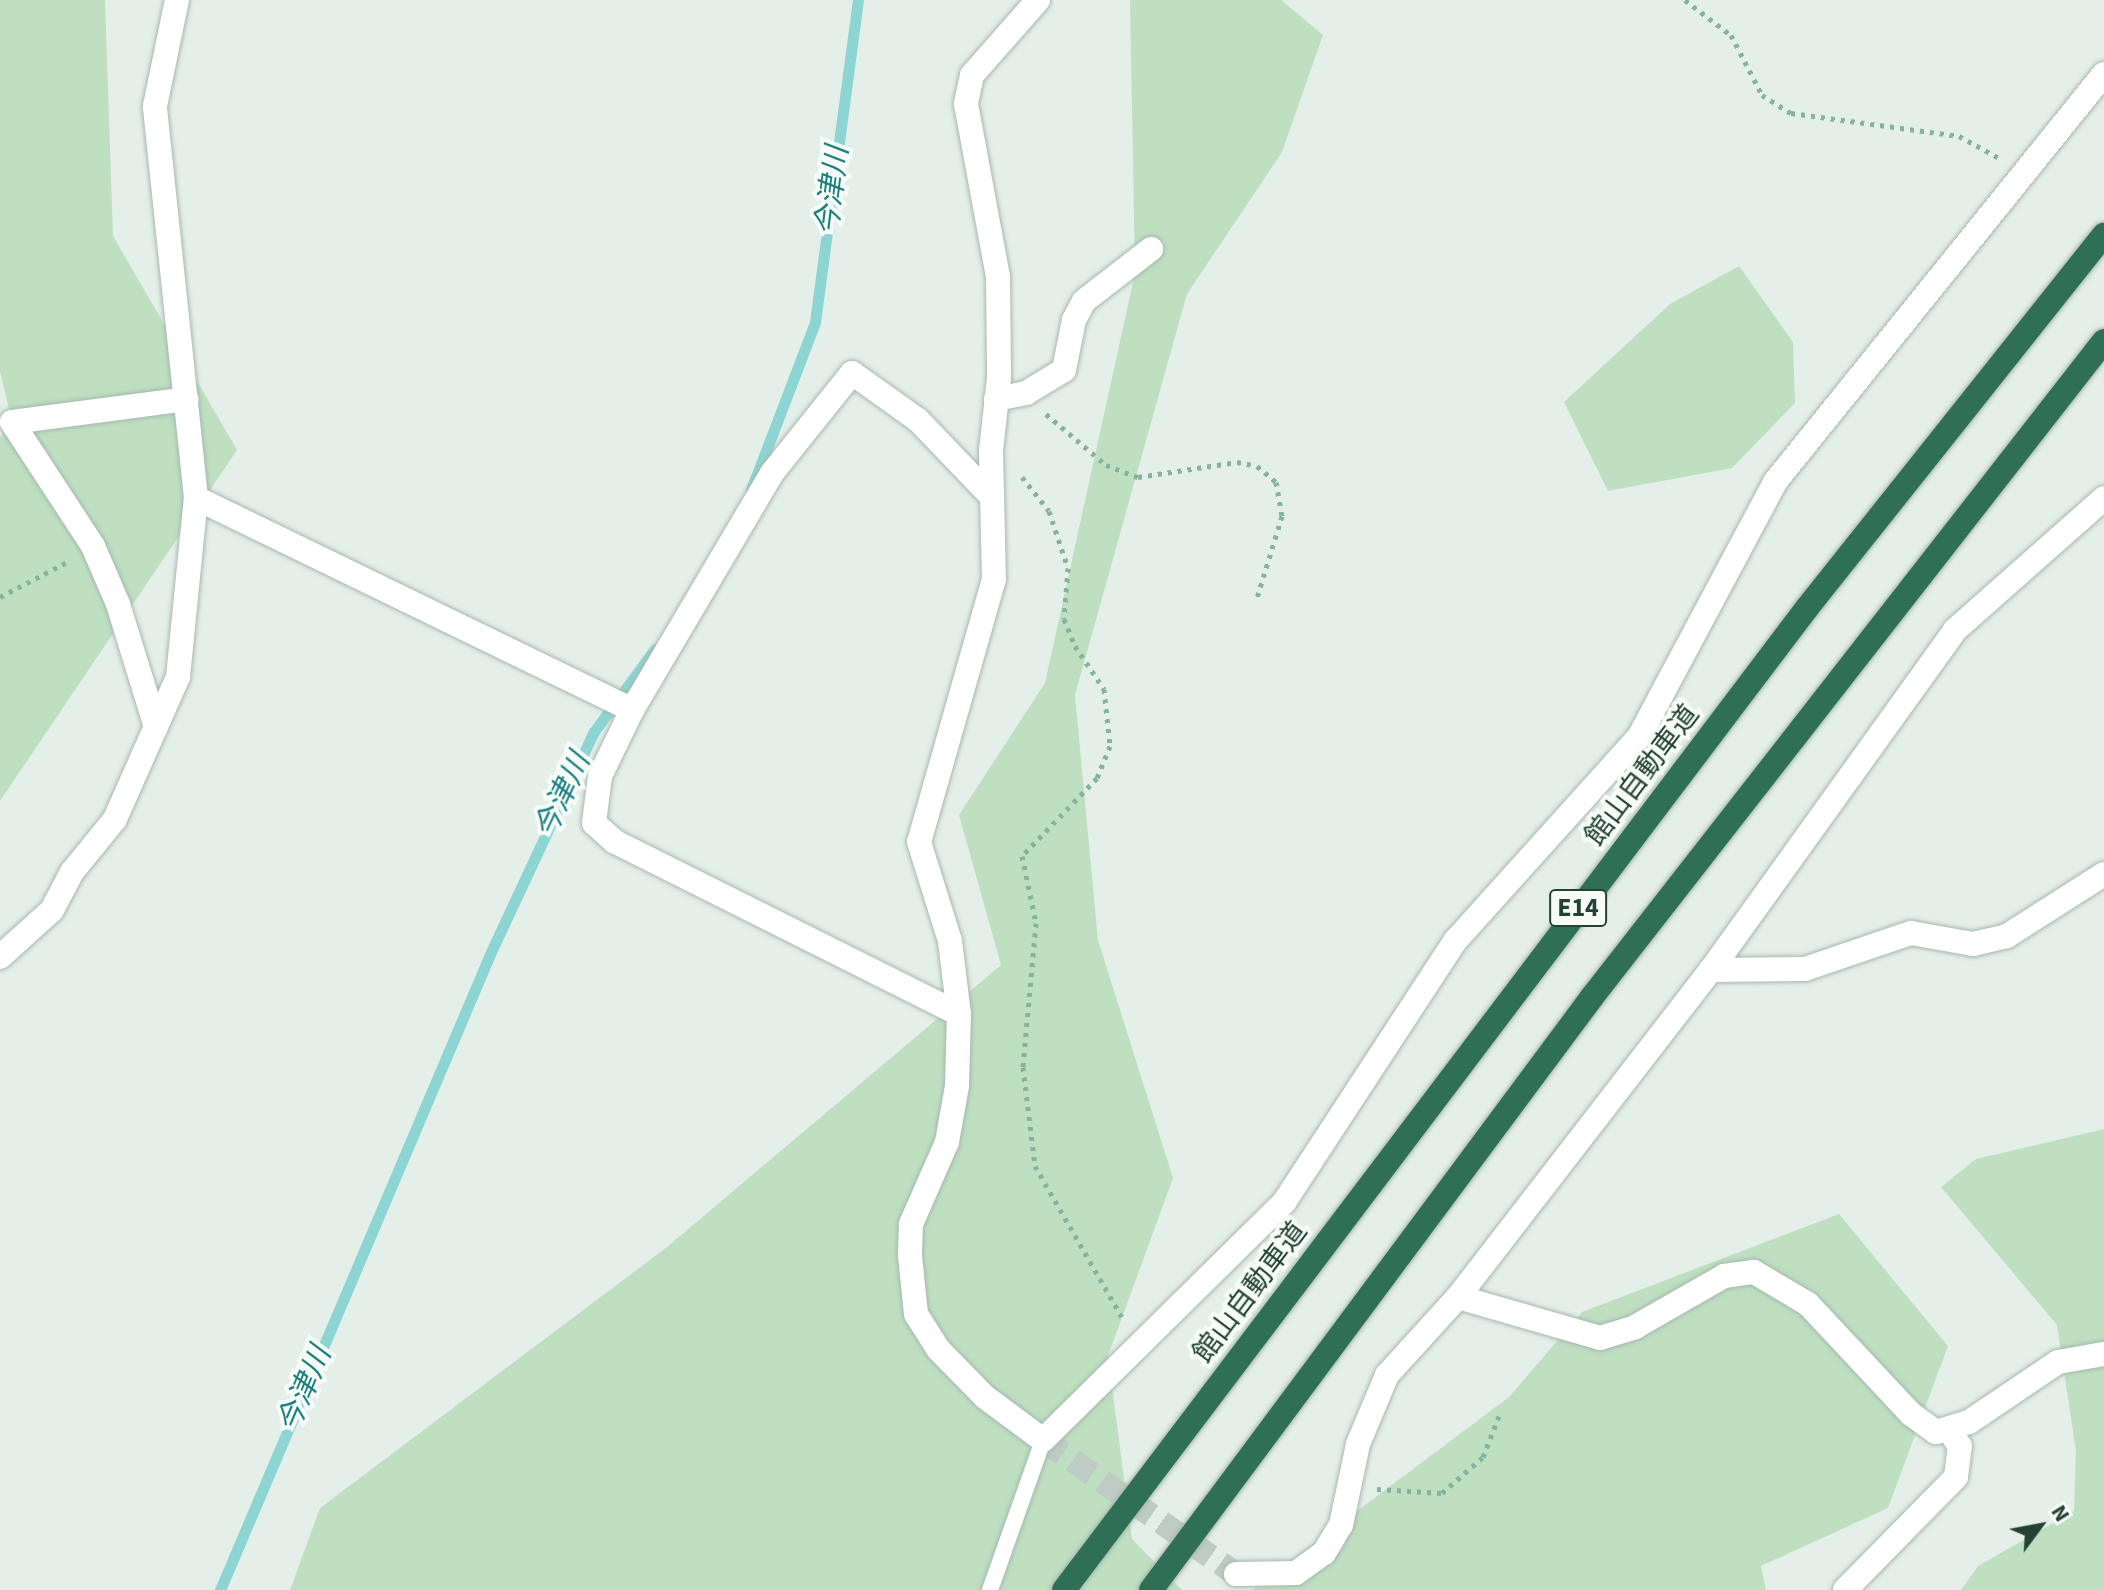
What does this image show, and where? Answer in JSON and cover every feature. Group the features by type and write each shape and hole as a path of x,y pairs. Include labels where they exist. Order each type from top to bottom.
{"highway":[{"name":"館山自動車道","path":"1064,1590 1788,633 2104,235"},
{"name":"E14","path":"1151,1590 1592,997 2104,341"}],"street":[{"path":"0,957 52,910 72,872 115,819 178,677 196,498 155,106 177,0"},
{"path":"1038,0 972,75 966,104 998,277 991,496 994,579 919,842 950,941 959,1014 957,1086 947,1142 911,1224 916,1314 938,1349 985,1397 1043,1440 1285,1201 1456,940 1639,737 1775,482 2028,173 2104,74"},
{"path":"996,399 1026,393 1064,370 1074,320 1084,301 1151,249"},
{"path":"959,1014 615,842 594,823 600,776 632,710 772,473 852,373 918,420 991,496"},
{"path":"156,727 118,604 98,558 71,506 12,422 186,399"},
{"path":"196,498 632,710"},
{"path":"1249,1590 1236,1574 1296,1573 1324,1553 1341,1525 1358,1444 1387,1375 1458,1297 1711,970 1955,630 2104,498"},
{"path":"1711,970 1805,969 1911,933 1973,944 2007,936 2104,874"},
{"path":"1458,1297 1600,1338 1635,1327 1724,1276 1754,1272 1808,1304 1911,1414 1936,1432 1950,1432 2058,1362 2104,1354"},
{"path":"1845,1590 1956,1477 1960,1446 1950,1432"}],"lane":[{"path":"990,1590 1002,1545 1043,1440"}],"path":[{"path":"1685,0 1731,35 1762,95 1791,113 1959,136 2028,173"},
{"path":"1026,393 1069,439 1106,465 1138,477 1237,462 1257,466 1276,482 1282,516 1257,598"},
{"path":"992,438 1049,511 1068,568 1064,619 1075,646 1104,689 1110,746 1097,778 1022,856 1036,923 1023,1067 1035,1166 1138,1346"},
{"path":"0,597 64,562 98,558"},
{"path":"1349,1484 1405,1495 1442,1493 1483,1457 1499,1416"}],"green space":[{"path":"0,0 105,0 113,236 237,450 0,801 0,437 12,422 0,371"},
{"path":"1130,0 1281,0 1323,35 1282,152 1187,294 1075,695 1098,940 1173,1178 1108,1356 1132,1539 1182,1590 290,1590 320,1508 667,1247 1001,965 959,815 1045,683 1135,273"},
{"path":"1739,266 1793,342 1795,403 1732,468 1608,491 1564,402 1670,304"},
{"path":"2104,1129 2104,1590 1961,1590 1978,1566 2074,1511 2076,1451 2057,1325 1941,1187 1976,1159"},
{"path":"1839,1214 1948,1346 1888,1508 1761,1566 1766,1590 1252,1590 1509,1397 1582,1312"}],"waterway":[{"name":"今津川","path":"751,490 815,322 858,0"},
{"name":"今津川","path":"220,1590 491,952 593,733 655,649"}],"tunnel":[{"path":"1043,1440 1236,1574"}]}
